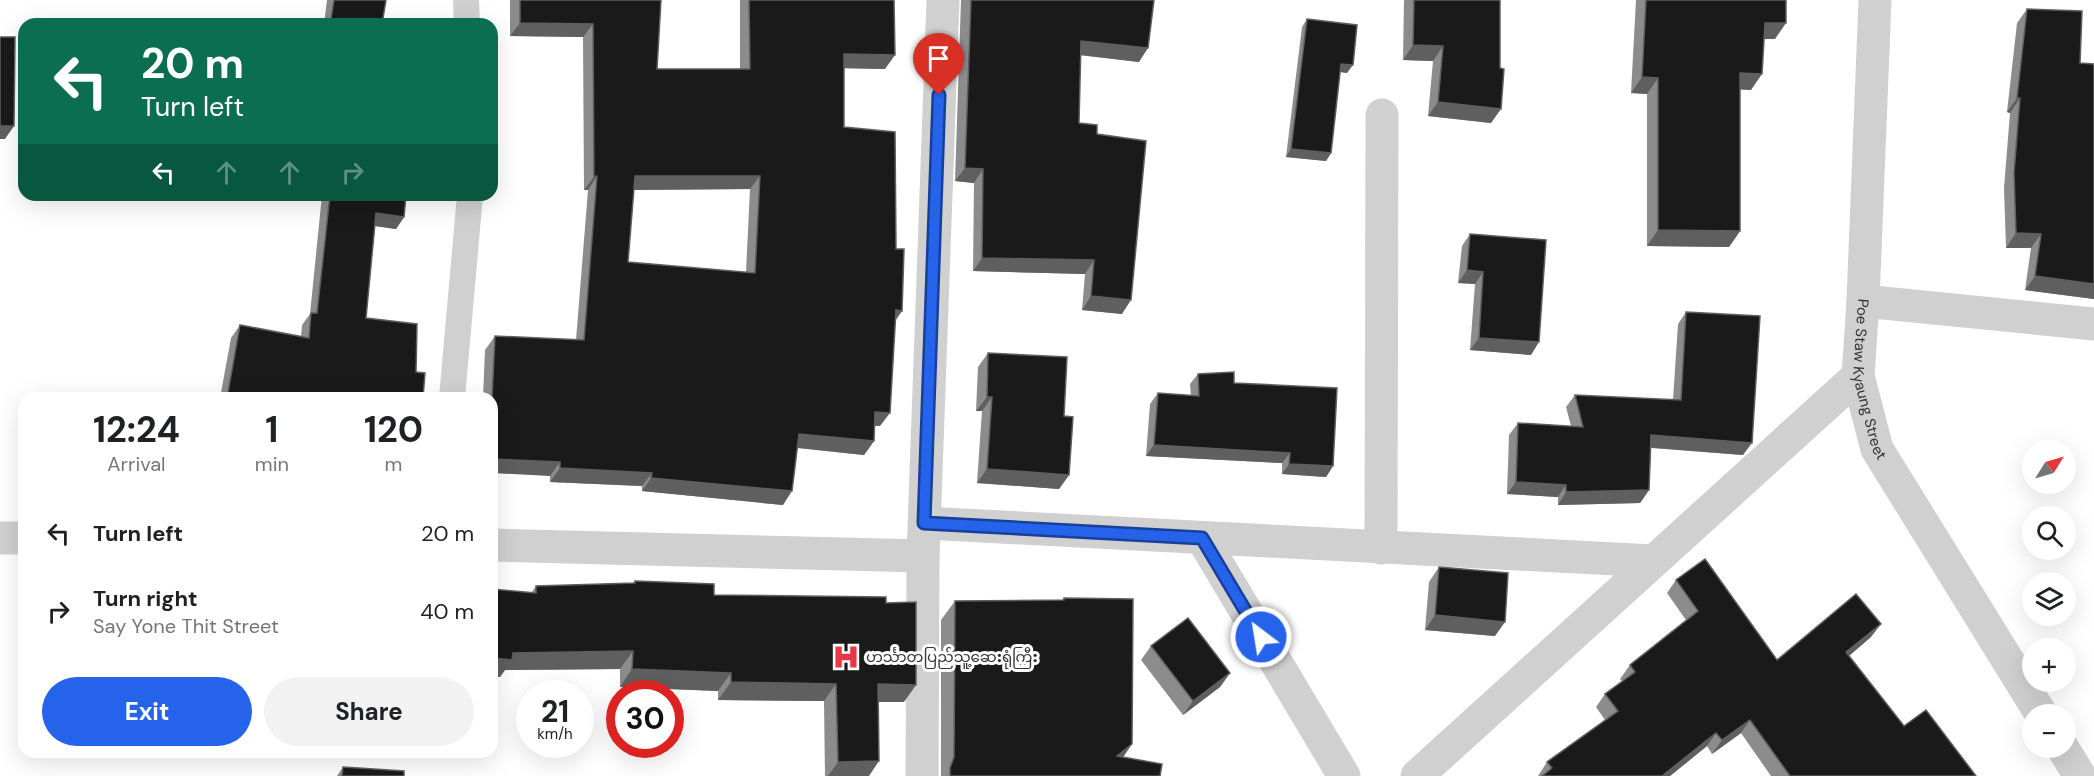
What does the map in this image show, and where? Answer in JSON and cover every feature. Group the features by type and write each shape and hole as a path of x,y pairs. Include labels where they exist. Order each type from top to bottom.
{"street":[{"path":"922,776 923,556 943,0"},
{"name":"Poe Staw Kyaung Street","path":"1875,0 1858,376 1877,449 2035,704"},
{"path":"1381,548 1382,115"},
{"path":"1863,302 2094,324"},
{"path":"1417,776 1858,376"},
{"path":"924,523 1653,561"},
{"path":"0,538 18,538"},
{"path":"1202,538 1344,776"},
{"path":"498,545 923,556"},
{"path":"2069,758 2080,776"}],"lane":[{"path":"466,0 468,18"},
{"path":"453,392 469,201"}],"building":[{"path":"334,0 386,0 383,18 331,18"},
{"path":"520,0 661,0 657,69 750,69 749,0 894,0 895,55 844,54 844,127 895,132 896,249 904,249 902,311 896,310 890,413 875,412 874,441 799,434 792,491 651,478 652,473 560,468 560,462 498,459 498,392 492,392 495,336 584,340 597,176 594,177 593,24 520,23","holes":["635,176 760,176 755,273 628,262"]},
{"path":"971,0 1154,0 1148,48 1081,41 1079,123 1097,125 1097,134 1146,141 1131,300 1091,296 1094,260 982,258 983,169 965,168"},
{"path":"1414,0 1500,0 1500,68 1504,69 1501,109 1438,102 1443,46 1413,45"},
{"path":"1646,0 1786,0 1786,23 1765,23 1762,74 1740,73 1740,231 1658,230 1658,78 1642,77"},
{"path":"2027,9 2082,11 2080,63 2094,64 2094,284 2035,276 2041,234 2016,233 2014,173 2020,98 2017,98"},
{"path":"1307,19 1357,25 1353,65 1341,64 1331,153 1291,149"},
{"path":"0,37 15,37 14,126 0,126"},
{"path":"329,201 405,201 404,217 376,213 366,318 417,324 416,372 425,373 423,392 228,392 240,325 309,338 311,313 317,313"},
{"path":"1470,234 1546,240 1539,342 1479,338 1483,272 1467,270"},
{"path":"1686,312 1760,316 1752,443 1651,435 1649,490 1566,492 1566,485 1516,482 1518,423 1583,427 1575,395 1681,400"},
{"path":"988,353 1067,357 1064,416 1073,417 1069,475 987,469 992,397 987,397"},
{"path":"1234,372 1234,383 1337,388 1333,466 1289,464 1290,453 1154,445 1158,393 1199,396 1198,374"},
{"path":"1705,559 1777,660 1856,594 1881,624 1846,652 1904,726 1926,710 1976,776 1790,776 1750,720 1722,740 1716,733 1662,776 1542,776 1552,768 1547,762 1618,711 1605,694 1635,672 1630,665 1698,611 1676,580"},
{"path":"1439,567 1508,573 1505,622 1435,615"},
{"path":"635,581 714,584 714,595 886,597 886,603 916,602 916,685 878,684 879,761 838,762 836,684 731,682 731,673 632,669 633,651 513,653 512,660 498,659 498,590 536,593 536,586 635,583"},
{"path":"1064,598 1133,599 1132,744 1117,756 1162,764 1160,776 950,776 954,757 955,601 1064,600"},
{"path":"1188,618 1230,673 1193,701 1151,646"},
{"path":"343,767 404,771 404,776 342,776"}],"place":[{"name":"ဟင်္သာတပြည်သူ့ဆေးရုံကြီး","path":"846,657"}],"route":[{"path":"939,95 924,523 1202,538 1261,637"}]}
